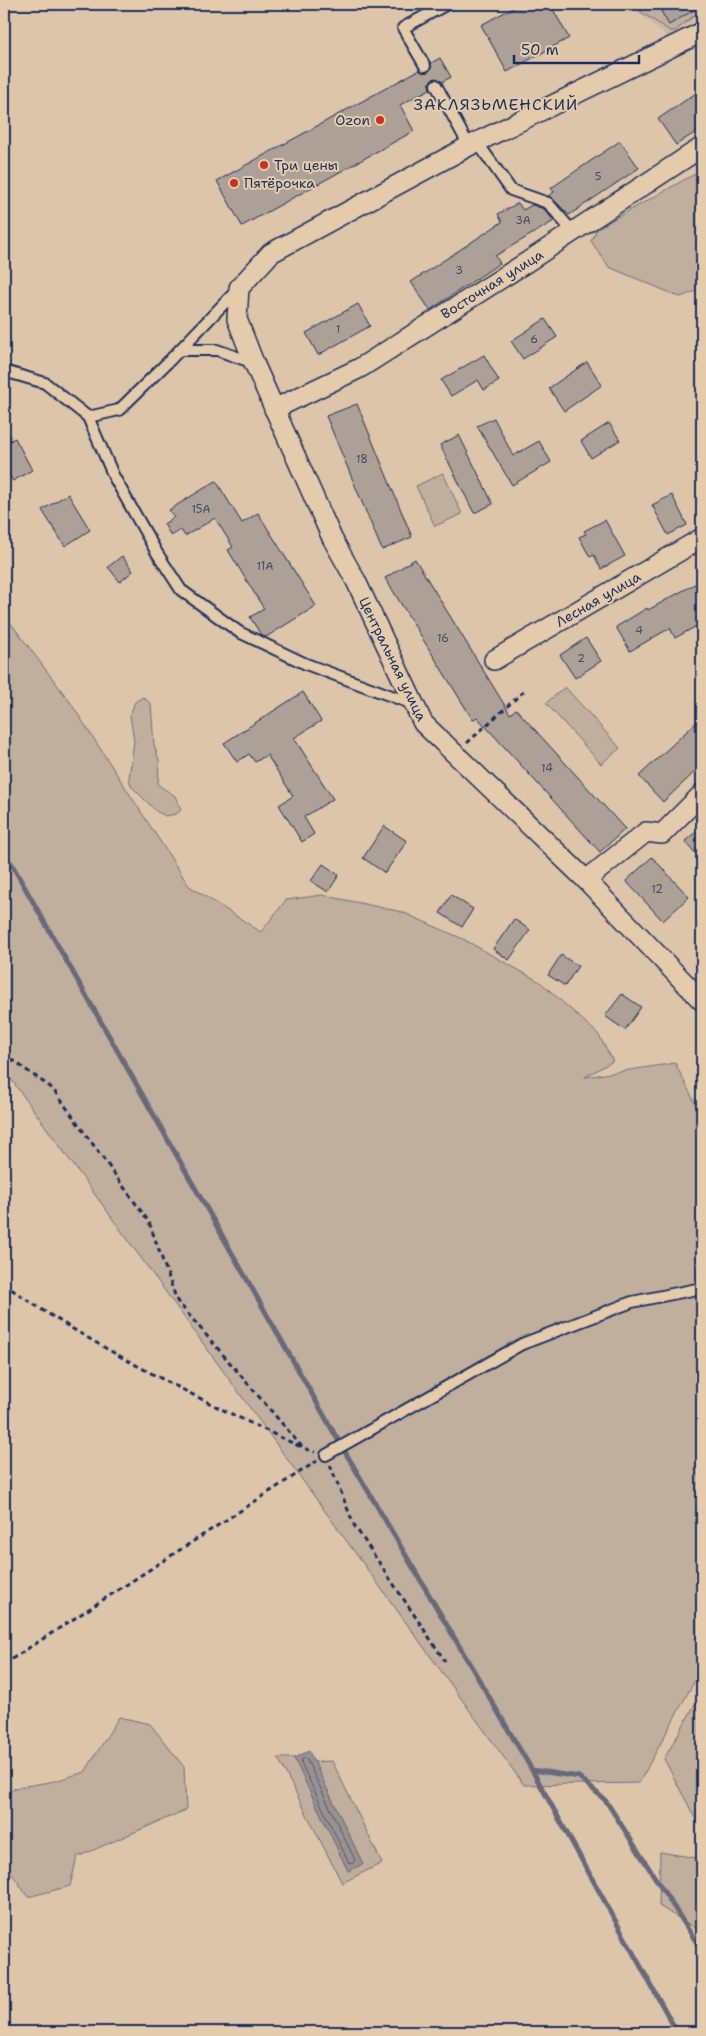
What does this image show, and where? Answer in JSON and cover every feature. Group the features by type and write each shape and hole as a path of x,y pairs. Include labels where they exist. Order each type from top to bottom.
{"street":[{"path":"239,288 271,253 473,144 702,32"},
{"name":"Восточная улица","path":"274,409 360,368 702,147"},
{"name":"Центральная улица","path":"239,288 237,319 254,363 332,538 356,582 423,723 586,880 702,1001"},
{"name":"Лесная улица","path":"494,660 702,538"},
{"path":"586,880 646,832 662,834 702,794"}],"lane":[{"path":"425,66 403,28 447,4"},
{"path":"436,86 473,144 511,190 548,204 573,232"},
{"path":"88,417 119,410 239,288"},
{"path":"180,350 217,350 254,363"},
{"path":"4,371 45,382 88,417 114,477 157,553 181,590 239,632 306,664 413,704"},
{"path":"326,1456 522,1344 632,1302 702,1288"}],"path":[{"path":"455,754 524,691"},
{"path":"4,1054 53,1089 149,1222 177,1301 303,1448"},
{"path":"4,1284 97,1343 224,1411 303,1448 326,1456 354,1525 445,1661"},
{"path":"4,1664 326,1456"}],"shaded area":[{"path":"629,4 702,4 702,16 667,37"},
{"path":"637,4 674,4 661,11 669,24 702,5 702,9 675,31 670,31 641,12"},
{"path":"702,170 702,289 680,297 609,267 591,241 598,228"},
{"path":"443,473 462,514 435,526 416,486"},
{"path":"4,614 70,702 189,886 261,932 286,900 322,895 402,912 463,939 540,982 598,1034 613,1061 585,1077 675,1063 702,1117 702,1667 639,1783 524,1785 11,1079 4,1076"},
{"path":"565,687 620,748 601,764 546,703"},
{"path":"143,697 151,704 154,745 159,760 158,785 175,796 181,810 176,814 165,816 156,811 131,786 129,778 134,741 130,715 135,702"},
{"path":"702,1692 702,1831 664,1759"},
{"path":"119,1717 150,1724 184,1767 186,1810 77,1857 70,1886 28,1897 4,1862 4,1797 15,1788 55,1781 85,1772"},
{"path":"278,1758 294,1758 348,1871 363,1864 314,1762 332,1761 382,1863 342,1883"},
{"path":"660,1852 702,1859 702,1932 659,1906"}],"water":[{"path":"309,1751 363,1864 348,1871 294,1758"}],"building":[{"path":"520,4 550,4 569,38 507,72 481,25"},
{"path":"674,4 702,5 669,25 661,11"},
{"path":"440,58 451,77 442,82 437,78 432,79 429,84 430,89 400,105 414,131 242,226 217,181 419,70 428,72 431,69 431,63"},
{"path":"702,89 702,128 676,145 658,119"},
{"path":"620,141 639,168 569,215 548,196 554,192 551,188"},
{"path":"518,203 523,210 532,205 544,209 554,221 495,256 500,263 430,310 411,282 502,222 498,214"},
{"path":"358,304 370,326 318,355 306,333"},
{"path":"545,319 557,337 523,359 511,341"},
{"path":"484,355 499,381 484,390 478,380 451,396 441,380"},
{"path":"587,362 602,385 564,411 549,388"},
{"path":"357,404 412,537 382,550 326,416"},
{"path":"494,418 513,456 539,441 551,462 512,485 477,426"},
{"path":"609,423 620,440 591,458 581,441"},
{"path":"459,435 493,504 474,513 440,445"},
{"path":"15,438 32,470 13,481 4,466 4,444"},
{"path":"216,481 242,523 258,513 316,606 266,637 261,635 250,617 264,609 228,550 233,547 215,518 185,536 181,530 171,536 164,524 174,517 169,510"},
{"path":"68,494 90,530 65,546 42,510"},
{"path":"672,495 687,525 668,535 652,505"},
{"path":"605,520 625,556 601,569 594,555 590,557 579,537 586,534 584,531"},
{"path":"122,556 133,571 120,582 108,567"},
{"path":"415,559 510,714 516,709 625,829 600,852 477,717 473,720 385,578"},
{"path":"702,580 702,623 675,638 670,628 630,651 616,627 647,608 648,610"},
{"path":"586,638 601,661 575,678 560,655"},
{"path":"303,692 321,721 294,738 333,799 304,817 314,834 302,842 279,805 293,796 267,755 255,762 249,754 237,762 224,743"},
{"path":"702,717 702,765 663,802 639,776"},
{"path":"384,826 407,841 385,873 363,858"},
{"path":"702,827 702,861 685,841"},
{"path":"652,857 689,897 663,921 626,881"},
{"path":"323,864 339,875 328,892 311,881"},
{"path":"451,895 473,909 462,927 440,913"},
{"path":"514,919 530,930 509,960 493,949"},
{"path":"561,955 578,966 565,986 548,975"},
{"path":"622,994 641,1007 625,1030 605,1016"}],"waterway":[{"path":"4,857 11,863 334,1433 532,1770 677,2032"},
{"path":"532,1770 579,1777 606,1801 702,1951"}],"place":[{"name":"Ozon","path":"380,120"},
{"name":"Три цены","path":"264,165"},
{"name":"Пятёрочка","path":"234,183"}],"district":[{"name":"ЗАКЛЯЗЬМЕНСКИЙ","path":"496,104"}]}
